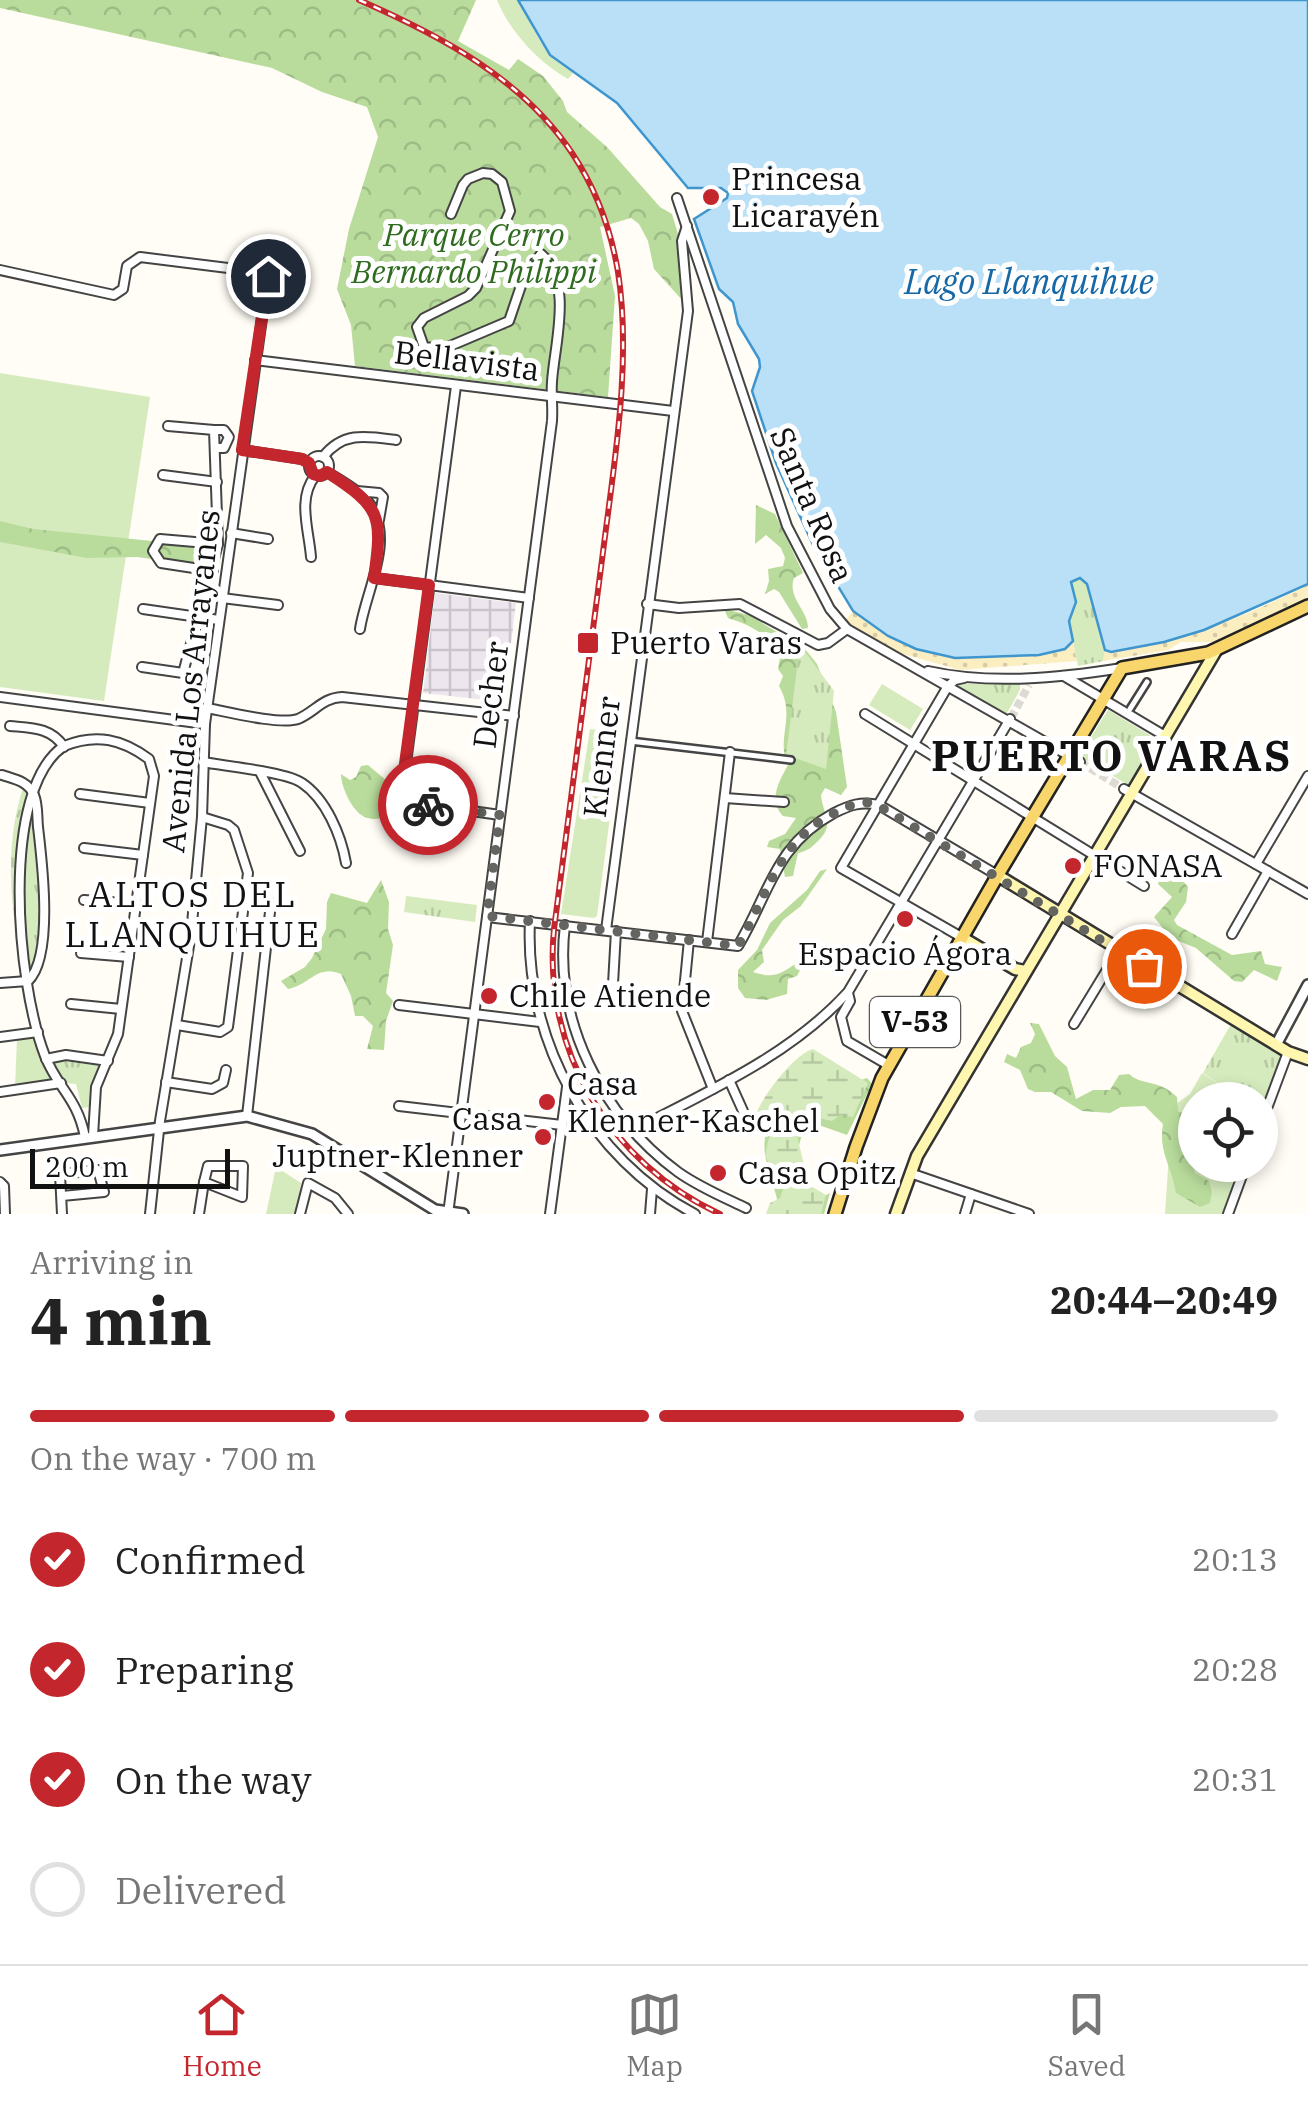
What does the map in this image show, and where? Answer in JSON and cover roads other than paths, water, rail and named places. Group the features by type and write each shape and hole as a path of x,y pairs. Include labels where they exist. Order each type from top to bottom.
{"main road":[{"path":"1026,970 1012,967 963,938 1126,667 1217,649 1308,606"},
{"path":"896,1214 916,1156 1095,854 1128,791 1217,649"},
{"path":"1000,877 1276,1045 1308,1059"},
{"name":"V-53","path":"836,1214 862,1130 890,1066 963,938"},
{"path":"1012,967 1018,983"}],"street":[{"name":"Decher","path":"449,1213 560,334 553,270 541,254 524,277 509,321 443,349 424,347 417,327 424,318 468,296 482,277 510,211 502,182 483,173 468,179 451,214"},
{"name":"Santa Rosa","path":"677,198 787,526 830,608 847,629 1074,758"},
{"name":"Klenner","path":"606,930 688,310 682,241 687,226"},
{"name":"Avenida Los Arrayanes","path":"0,270 114,296 123,289 132,260 146,258 268,276 207,708 202,816 190,934 159,1126 150,1214"},
{"name":"Bellavista","path":"255,360 673,412"},
{"path":"456,386 400,801 500,815"},
{"name":"Decher","path":"552,421 566,399"},
{"path":"168,426 224,430 229,440 224,448 215,448"},
{"path":"142,667 183,673 218,544 214,430"},
{"path":"323,458 338,442 355,436 396,440"},
{"path":"242,450 309,463"},
{"path":"309,463 316,457 323,458 328,464 327,472"},
{"path":"309,463 310,472 316,476"},
{"path":"312,557 305,505 309,484 327,472"},
{"path":"327,472 357,491 370,505 378,523 380,537 374,578 360,629"},
{"path":"163,476 217,482"},
{"path":"357,491 379,493 382,497 378,523"},
{"path":"231,533 268,538"},
{"path":"213,571 161,562 152,551 160,539 218,544"},
{"path":"374,578 529,598"},
{"path":"222,598 278,604"},
{"path":"647,604 679,608 740,604 818,645 831,642 847,629"},
{"path":"143,609 219,620"},
{"path":"912,665 964,678 1031,681 1126,667"},
{"path":"1064,676 1165,736"},
{"path":"963,938 842,868 948,686 964,678"},
{"path":"1130,709 1146,682"},
{"path":"0,697 205,724"},
{"path":"207,708 290,721 331,698 514,716"},
{"path":"865,714 1144,886"},
{"path":"632,1131 728,1080 827,1014 848,992 1010,720"},
{"path":"10,726 46,730 64,746"},
{"path":"18,794 28,775 64,746 87,739 105,738 127,744 150,758 154,776 116,1042 96,1087 89,1137"},
{"path":"630,740 791,760"},
{"path":"707,942 730,752"},
{"path":"203,762 300,781 322,803 343,843 346,863"},
{"path":"260,772 300,852"},
{"path":"2,775 28,775"},
{"path":"0,983 34,976 41,946 46,889 28,775"},
{"path":"1256,864 1308,778"},
{"path":"1128,791 1308,894"},
{"path":"80,794 150,803"},
{"path":"725,798 784,802"},
{"path":"487,916 738,946 785,854 809,827 852,804 879,804 1000,877"},
{"path":"177,1025 220,1032 228,1028 248,872 234,830 202,816"},
{"path":"84,848 143,855"},
{"path":"1232,934 1268,871"},
{"path":"84,900 136,904"},
{"path":"9,903 15,947 46,1059 80,1112 89,1137"},
{"path":"247,1116 272,903"},
{"path":"530,922 540,1022 567,1086 620,1159 652,1188 694,1214"},
{"path":"565,926 562,966 570,1014 602,1089 632,1131 682,1175 746,1208"},
{"path":"613,984 616,932"},
{"path":"689,940 682,1010 712,1089"},
{"path":"1074,1024 1118,950"},
{"path":"81,952 128,958"},
{"path":"1276,1045 1308,985"},
{"path":"848,992 850,1002 841,1017 847,1040 890,1066"},
{"path":"71,1004 121,1009"},
{"path":"398,1005 540,1022"},
{"path":"0,1036 38,1032"},
{"path":"1277,1082 1288,1052"},
{"path":"46,1059 66,1056 108,1062"},
{"path":"166,1082 212,1089 223,1083 226,1070"},
{"path":"728,1080 743,1112"},
{"path":"0,1092 62,1084"},
{"path":"550,1214 567,1086"},
{"path":"398,1106 562,1125"},
{"path":"80,1112 93,1110"},
{"path":"0,1150 247,1116 312,1134 435,1210 463,1214"},
{"path":"199,1214 204,1182 208,1166 243,1166 242,1197 204,1182"},
{"path":"62,1196 104,1192 98,1170 60,1174 62,1214"},
{"path":"910,1173 1029,1214"},
{"path":"0,1182 4,1186 5,1214"},
{"path":"1228,1214 1240,1182"},
{"path":"300,1214 308,1183 335,1198 348,1214"},
{"path":"650,1214 652,1188"},
{"path":"964,1214 972,1194"}],"water":[{"name":"Lago Llanquihue","path":"518,0 1308,0 1308,584 1204,630 1111,652 1105,650 1087,584 1080,578 1071,582 1076,602 1069,621 1073,641 1065,649 1039,655 955,658 916,649 888,636 853,611 813,545 776,463 752,391 759,359 738,324 733,302 719,289 694,219 727,198 728,193 721,188 688,188 617,103 550,55"}],"tunnel":[{"path":"1011,718 1029,685"},
{"path":"1080,762 1124,789"}],"railway":[{"path":"359,0 448,44 529,102 572,153 607,225 622,306 620,412 554,929 553,974 559,1017 572,1059 591,1098 646,1165 681,1192 720,1214"}],"place":[{"name":"Princesa Licarayén","path":"711,197"},
{"name":"Puerto Varas","path":"588,643"},
{"name":"FONASA","path":"1073,866"},
{"name":"Espacio Ágora","path":"905,919"},
{"name":"Chile Atiende","path":"489,996"},
{"name":"Casa Klenner-Kaschel","path":"547,1102"},
{"name":"Casa Juptner-Klenner","path":"543,1137"},
{"name":"Casa Opitz","path":"718,1173"}],"district":[{"name":"PUERTO VARAS","path":"1112,756"},
{"name":"ALTOS DEL LLANQUIHUE","path":"193,915"}],"park label":[{"name":"Parque Cerro Bernardo Philippi","path":"474,254"}]}
